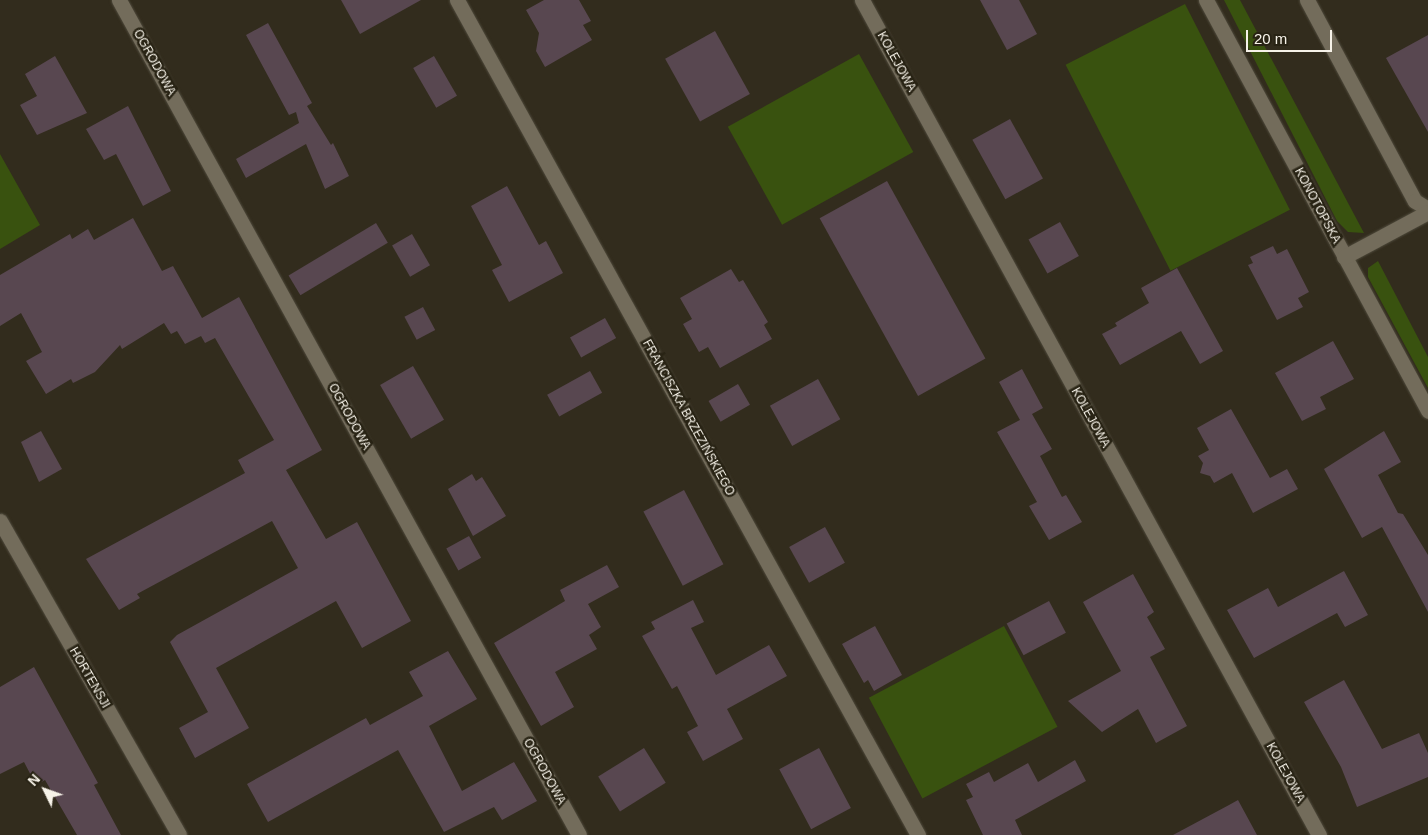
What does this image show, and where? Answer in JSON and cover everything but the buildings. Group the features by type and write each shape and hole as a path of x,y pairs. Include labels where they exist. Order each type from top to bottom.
{"street":[{"name":"OGRODOWA","path":"119,0 579,835"},
{"name":"FRANCISZKA BRZEZIŃSKIEGO","path":"457,0 918,835"},
{"name":"KOLEJOWA","path":"862,0 1319,835"},
{"name":"KONOTOPSKA","path":"1206,0 1428,411"},
{"path":"1307,0 1415,201 1428,211 1344,257"},
{"name":"HORTENSJI","path":"0,521 179,835"}],"green space":[{"path":"1224,0 1240,0 1364,233 1348,232 1337,221"},
{"path":"1185,4 1290,210 1170,271 1066,65"},
{"path":"859,54 913,152 782,225 728,127"},
{"path":"0,154 40,225 0,249"},
{"path":"1378,261 1428,357 1428,388 1368,277 1368,268"},
{"path":"1004,626 1058,727 922,798 869,698"}]}
